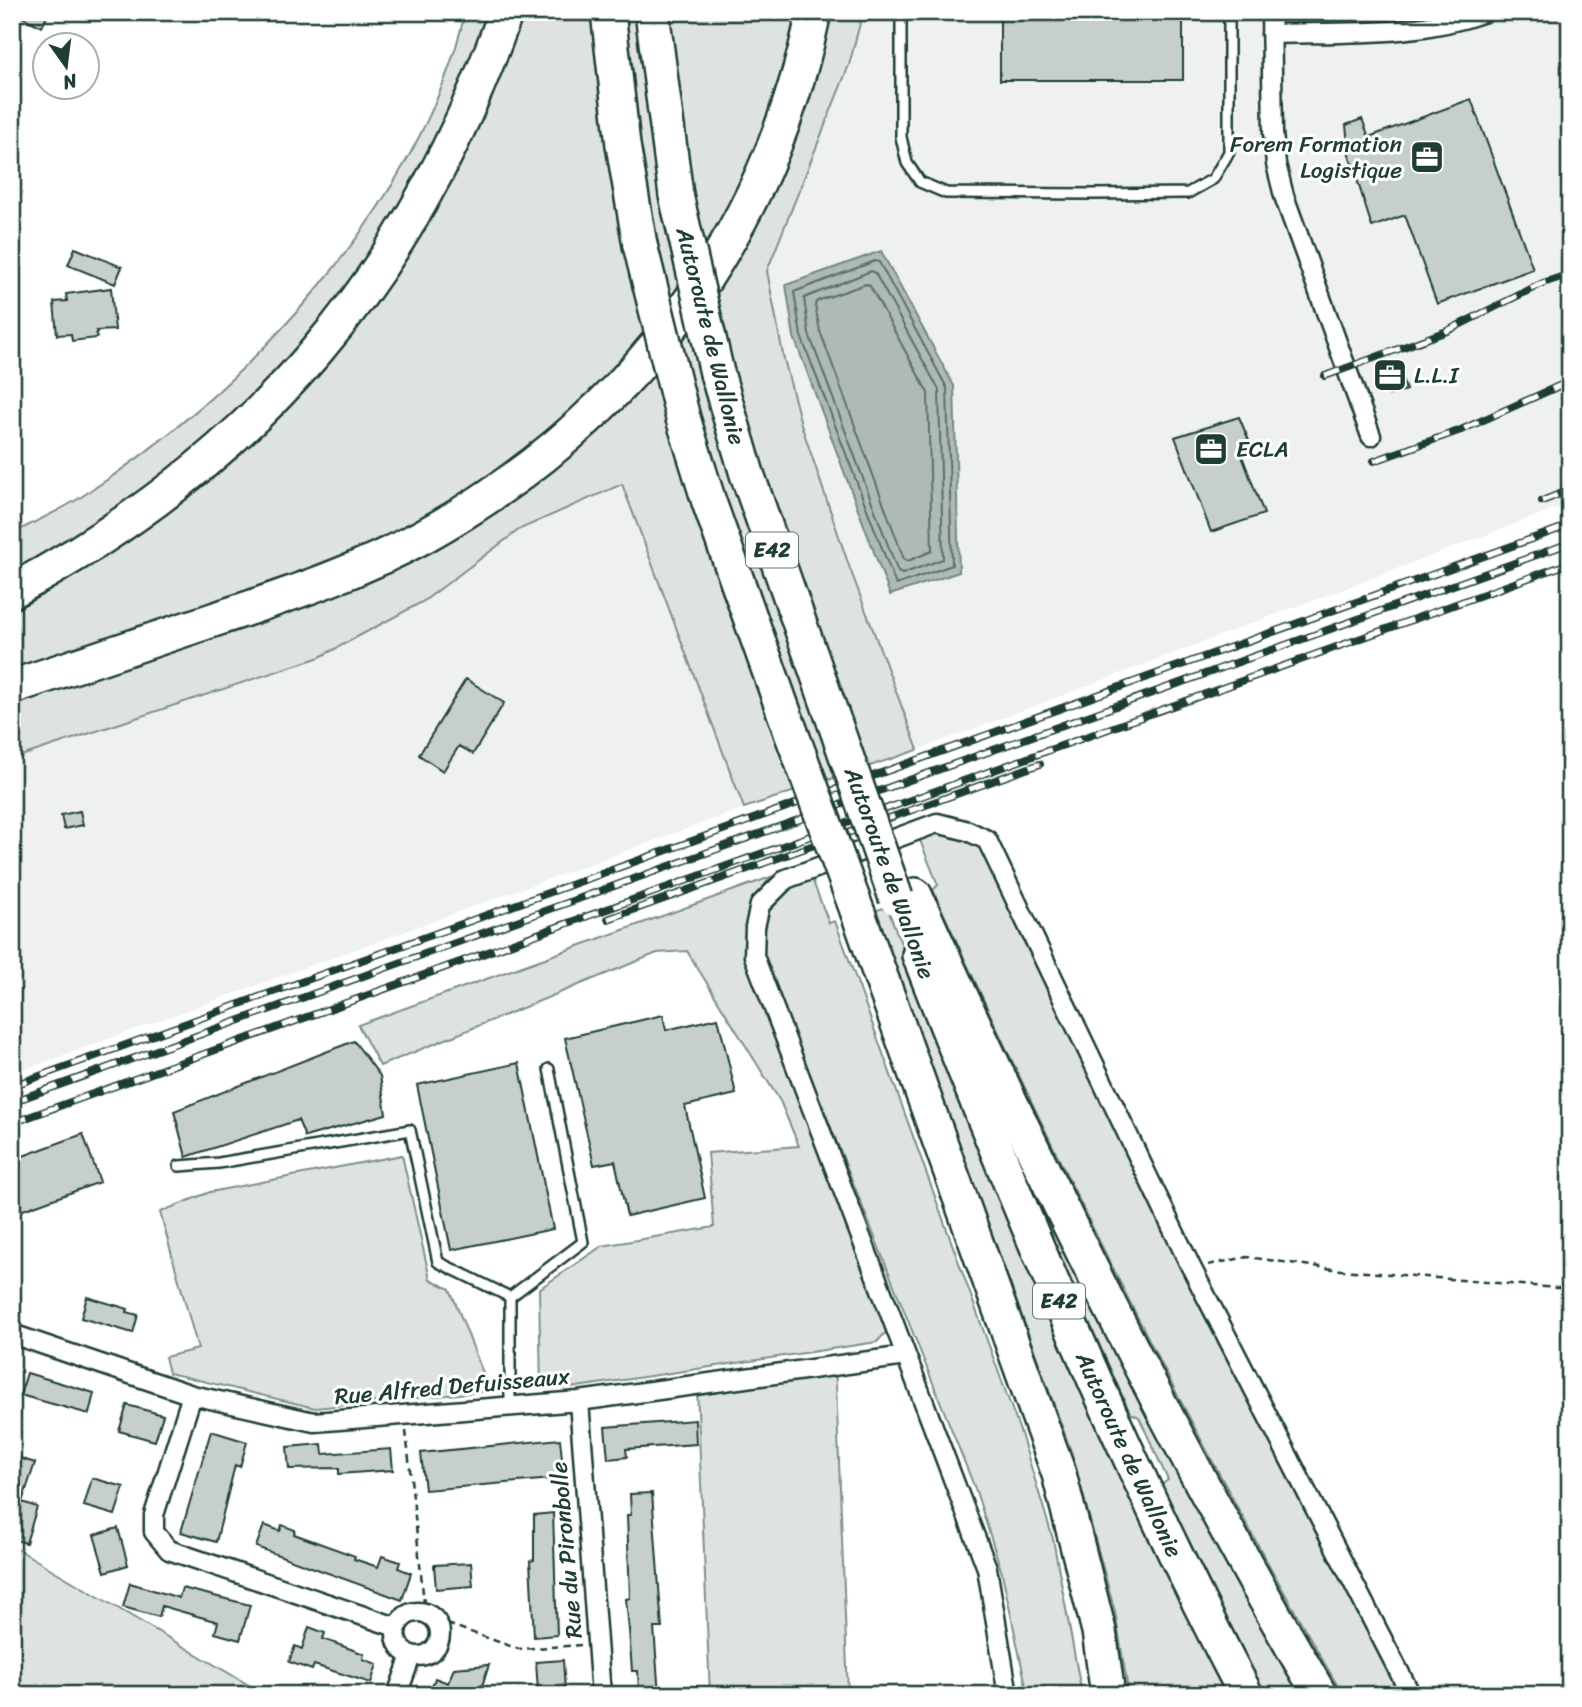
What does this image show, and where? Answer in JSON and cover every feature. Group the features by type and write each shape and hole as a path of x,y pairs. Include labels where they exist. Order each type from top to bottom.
{"highway":[{"path":"12,591 82,553 160,499 214,457 270,405 326,343 374,279 418,211 454,144 506,12"},
{"name":"Autoroute de Wallonie","path":"608,12 622,145 640,245 683,418 713,514 1059,1474 1099,1632 1108,1695"},
{"name":"Autoroute de Wallonie","path":"652,12 676,195 717,373 750,486 835,724 905,897 986,1125 1064,1312 1154,1511 1246,1695"},
{"path":"12,687 278,598 362,565 420,538 471,508 553,451 624,382 674,327 722,254 753,197 778,138 804,62 814,12"},
{"path":"905,897 1174,1431 1320,1695"}],"street":[{"path":"1271,12 1276,164 1284,196 1371,436"},
{"path":"1271,34 1410,31 1452,24 1485,12"},
{"path":"1008,1695 987,1568 754,956 755,927 761,905 786,879 937,823 968,831 987,840 1190,1265 1411,1695"},
{"name":"Rue Alfred Defuisseaux","path":"12,1334 192,1395 314,1422 405,1417 579,1401 906,1356"},
{"path":"192,1395 154,1515 154,1532 169,1550 396,1627"},
{"name":"Rue du Pironbolle","path":"579,1401 601,1695"},
{"path":"411,1612 430,1616 440,1634 436,1647 425,1656 411,1656 396,1641 396,1627 411,1612"},
{"path":"397,1695 411,1656"}],"lane":[{"path":"901,12 901,137 907,163 920,181 947,193 1092,194 1188,193 1213,179 1228,152 1228,12"},
{"path":"510,1297 583,1242 549,1069"},
{"path":"179,1166 219,1163 410,1130 438,1262 510,1297"},
{"path":"510,1297 510,1406"}],"path":[{"path":"1190,1265 1212,1265 1247,1257 1341,1270 1570,1289"},
{"path":"405,1417 430,1616 519,1649 598,1643"}],"shaded area":[{"path":"465,12 863,12 849,65 767,271 783,355 801,424 849,566 918,750 744,808 622,484 520,529 424,601 320,657 12,759 12,534 78,499 139,457 201,407 261,351 316,289 367,224 410,155 443,84"},
{"path":"863,12 1570,12 1570,503 918,750 849,566 801,424 783,355 767,271 849,65"},
{"path":"622,483 744,808 12,1074 12,759 320,657 424,601 520,529"},
{"path":"945,830 975,844 988,856 1406,1695 1343,1695 1179,1398 1028,1095 933,890 938,885 917,833"},
{"path":"810,874 829,923 835,921 1021,1434 1053,1539 1082,1695 1028,1695 1002,1573 976,1491 761,952 764,925 772,905 787,889"},
{"path":"771,877 754,898 747,929 882,1303 886,1332 877,1342 577,1387 541,1388 539,1289 602,1246 714,1227 708,1153 799,1146 780,1101 687,951 657,953 380,1066 358,1025"},
{"path":"887,907 972,1129 1232,1695 1129,1695 1115,1612 1072,1454 874,911"},
{"path":"402,1155 430,1279 450,1289 490,1391 315,1408 169,1373 165,1357 198,1349 160,1212 210,1192"},
{"path":"1057,1231 1306,1695 1265,1695 1161,1485 1168,1480 1139,1417 1130,1413 1049,1233"},
{"path":"835,1357 848,1695 710,1695 697,1387"},
{"path":"12,1546 266,1695 12,1695"}],"water":[{"path":"881,251 954,386 959,572 890,595 794,337 786,285"}],"building":[{"path":"12,12 49,12 42,27"},
{"path":"1000,12 1183,12 1183,80 1000,80"},
{"path":"1471,99 1533,269 1437,304 1405,215 1372,227 1349,154 1346,125 1362,119 1369,137"},
{"path":"75,248 122,267 115,284 68,265"},
{"path":"111,288 115,330 96,331 97,338 72,341 71,334 57,335 54,302 67,301 66,294"},
{"path":"1397,364 1406,390 1389,395 1380,372"},
{"path":"1239,417 1250,443 1239,448 1264,514 1211,532 1175,437"},
{"path":"466,679 504,703 473,754 459,746 443,771 419,755"},
{"path":"80,811 83,825 64,829 61,815"},
{"path":"663,1015 666,1030 718,1018 736,1094 685,1106 705,1198 627,1216 615,1161 594,1165 565,1038"},
{"path":"354,1041 380,1076 386,1114 305,1137 298,1120 186,1157 174,1111"},
{"path":"519,1063 553,1229 451,1250 417,1085"},
{"path":"83,1134 100,1182 12,1214 12,1160"},
{"path":"87,1297 128,1309 127,1312 138,1315 133,1333 81,1318"},
{"path":"27,1373 94,1393 89,1414 20,1395"},
{"path":"127,1405 163,1415 155,1441 119,1431"},
{"path":"695,1420 696,1444 626,1449 627,1457 608,1459 605,1427"},
{"path":"211,1431 247,1442 240,1467 235,1465 216,1542 181,1532"},
{"path":"560,1439 564,1478 425,1490 421,1453"},
{"path":"322,1444 323,1454 391,1449 393,1470 339,1474 339,1468 289,1469 287,1447"},
{"path":"16,1457 35,1463 22,1502 37,1507 26,1543 12,1539 12,1470"},
{"path":"92,1478 124,1487 115,1515 84,1506"},
{"path":"652,1493 662,1628 654,1628 659,1695 639,1695 638,1671 632,1671 626,1599 630,1598 627,1515 631,1515 630,1494"},
{"path":"553,1513 557,1635 534,1637 530,1561 534,1560 534,1515"},
{"path":"264,1525 280,1531 282,1525 295,1530 294,1534 378,1567 382,1556 400,1562 398,1568 411,1573 402,1600 256,1547"},
{"path":"118,1528 128,1565 105,1572 94,1535"},
{"path":"471,1563 473,1586 436,1589 434,1565"},
{"path":"130,1583 179,1598 182,1588 250,1605 240,1640 215,1633 218,1622 162,1606 159,1617 123,1607"},
{"path":"309,1627 325,1633 323,1639 364,1654 363,1659 377,1664 371,1683 314,1665 312,1670 289,1662 295,1646 302,1649"},
{"path":"563,1660 565,1689 538,1691 536,1662"},
{"path":"489,1665 479,1695 429,1695 435,1678 448,1683 454,1668"}],"railway":[{"path":"1325,376 1447,331 1543,283 1570,274"},
{"path":"1374,461 1461,430 1570,381"},
{"path":"1542,501 1570,490"},
{"path":"12,1086 1570,525"},
{"path":"12,1102 1570,543"},
{"path":"12,1123 1570,563"},
{"path":"608,919 1040,764"}],"place":[{"name":"Forem Formation Logistique","path":"1427,157"},
{"name":"L.L.I","path":"1390,375"},
{"name":"ECLA","path":"1211,449"}]}
